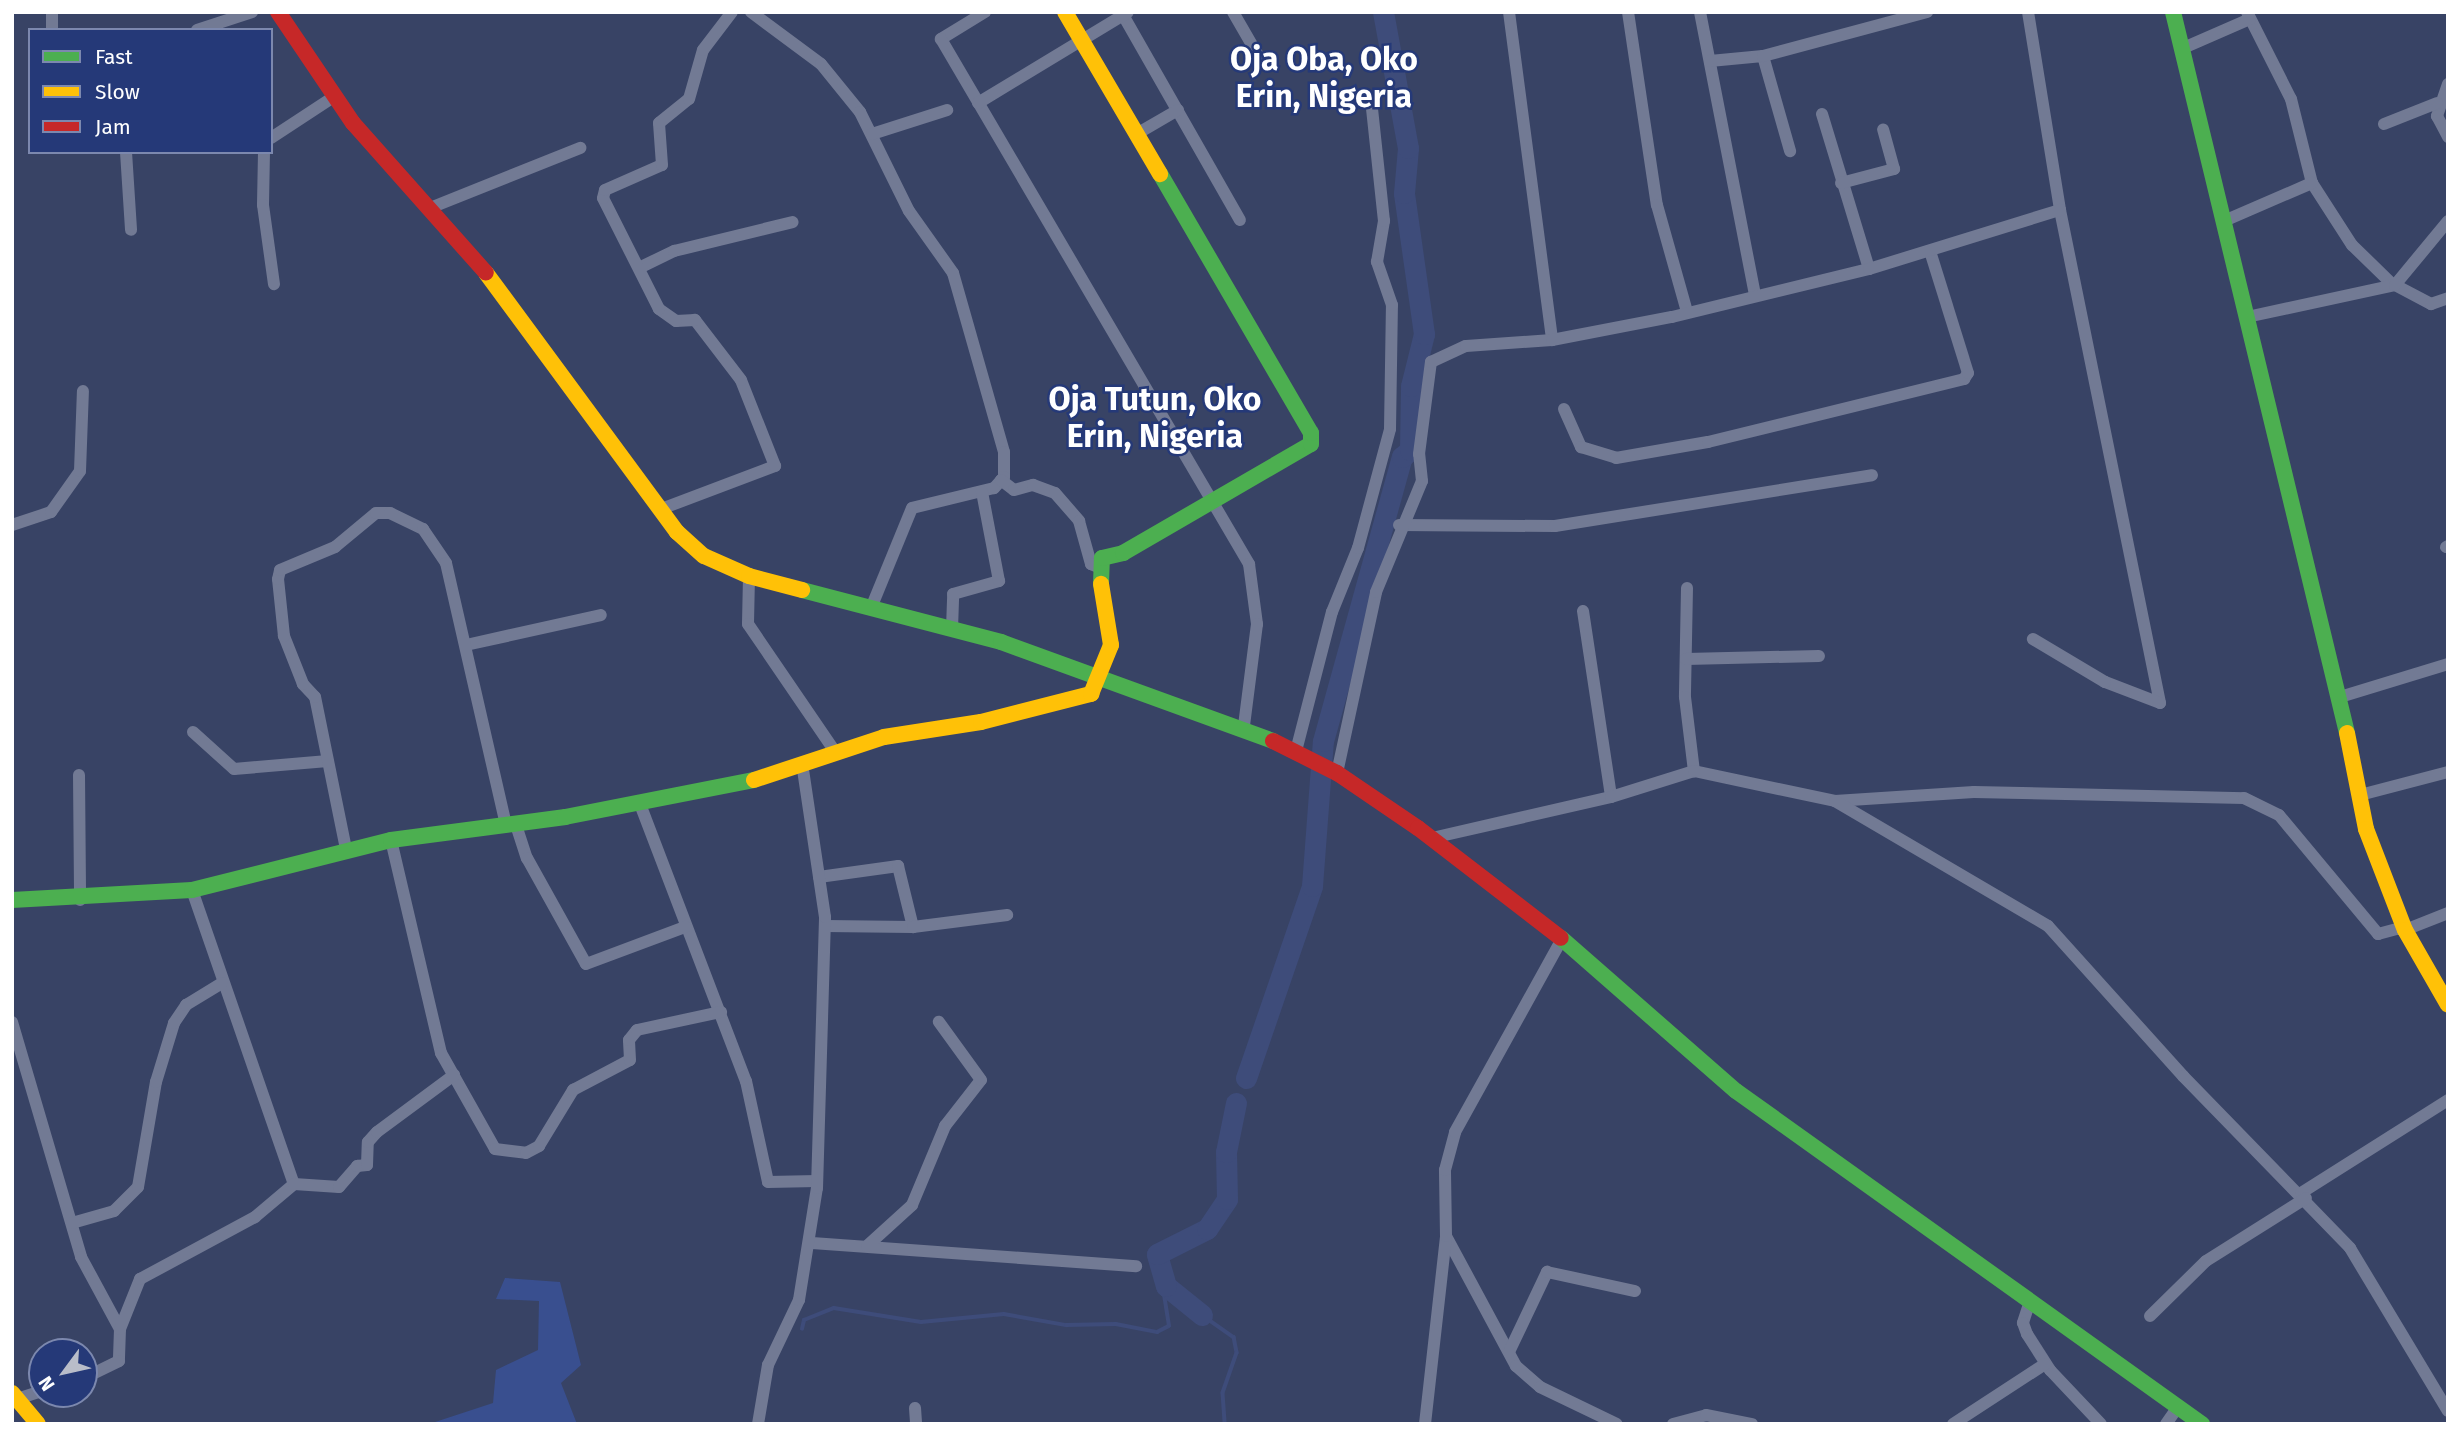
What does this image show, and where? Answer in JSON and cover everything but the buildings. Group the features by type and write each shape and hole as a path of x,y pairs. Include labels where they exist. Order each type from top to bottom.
{"street":[{"path":"203,28 252,12"},
{"path":"278,12 335,96 523,317 661,509 704,556 749,576 952,629 1100,674 1244,726 1333,771 1432,838 1562,939 1737,1091 2202,1424"},
{"path":"661,509 775,466 741,380 695,320 676,321 659,309 603,198 605,190 662,165 659,123 690,99 703,50 733,12"},
{"path":"751,12 843,85 872,134 909,211 953,273 1004,452 1001,480"},
{"path":"985,12 941,38 1212,501 1251,576 1258,624 1244,726"},
{"path":"12,900 80,900 192,890 391,839 511,825 741,784 884,737 1059,704 1091,694 1111,645 1098,567 1102,558 1123,553 1311,444 1311,433 1140,132 1065,12"},
{"path":"1233,12 1259,57"},
{"path":"1509,12 1552,341"},
{"path":"1628,12 1657,205 1687,312"},
{"path":"1700,12 1755,295"},
{"path":"1710,61 1763,57 1927,12"},
{"path":"2028,12 2060,210 2160,703 2105,682 2033,639"},
{"path":"2172,12 2340,697 2378,869 2404,929 2448,1005"},
{"path":"978,103 1125,14 1240,220"},
{"path":"2181,49 2248,16 2291,99 2312,183 2351,245 2393,284 2431,304 2448,299"},
{"path":"1763,57 1790,150"},
{"path":"2384,124 2437,103 2448,84"},
{"path":"273,137 335,96"},
{"path":"2437,103 2448,137"},
{"path":"1296,751 1332,612 1358,548 1390,429 1392,305 1377,262 1384,220 1372,109"},
{"path":"872,134 947,110"},
{"path":"1140,132 1178,110"},
{"path":"1822,114 1869,269"},
{"path":"1841,183 1894,169 1884,129"},
{"path":"430,208 580,148"},
{"path":"126,154 131,230"},
{"path":"264,154 263,205 274,284"},
{"path":"2224,221 2312,183"},
{"path":"1333,771 1376,592 1399,525 1422,481 1419,454 1431,362 1466,346 1552,341 1869,269 2060,210"},
{"path":"2247,317 2393,284 2448,221"},
{"path":"640,267 674,251 793,222"},
{"path":"1564,409 1581,447 1616,458 1708,442 1964,379 1968,373 1930,251"},
{"path":"12,525 51,512 80,471 83,391"},
{"path":"1399,525 1555,526 1872,475"},
{"path":"870,608 912,508 982,492 1001,480"},
{"path":"1001,480 1014,490 1033,485 1055,493 1079,521 1091,564 1098,567"},
{"path":"952,629 953,594 999,581 982,492"},
{"path":"346,849 315,697 299,676 284,636 280,570 335,547 364,519 390,513 423,529 446,563 511,825 586,964 685,927"},
{"path":"749,576 748,624 836,753"},
{"path":"1687,588 1686,659 1694,771"},
{"path":"1583,611 1611,797"},
{"path":"466,645 601,615"},
{"path":"1686,659 1818,656"},
{"path":"2340,697 2448,664"},
{"path":"193,732 234,769 328,761"},
{"path":"758,1424 768,1365 792,1320 812,1243 817,1181 825,926 802,764"},
{"path":"1432,838 1611,797 1694,771 1835,802 1974,792 2244,798 2279,815 2378,934 2404,929 2448,913"},
{"path":"2360,795 2448,772"},
{"path":"79,775 80,900"},
{"path":"1835,802 2048,926 2183,1076 2303,1196 2350,1248 2448,1412"},
{"path":"640,804 746,1081 768,1182 817,1181"},
{"path":"391,839 441,1053 488,1142 504,1153 526,1153 550,1134 573,1090 630,1060 629,1040 637,1030 721,1012"},
{"path":"819,877 898,866 913,927"},
{"path":"192,890 222,983 266,1092 295,1184"},
{"path":"825,926 913,927 1007,915"},
{"path":"1424,1424 1446,1236 1445,1170 1455,1132 1562,939"},
{"path":"72,1223 114,1211 138,1187 156,1082 174,1023 186,1005 222,983"},
{"path":"12,1022 72,1223 96,1291 120,1329"},
{"path":"867,1246 912,1205 945,1126 981,1080 939,1023"},
{"path":"98,1371 119,1361 120,1329 140,1279 255,1217 295,1184 339,1187 357,1166 367,1164 368,1142 377,1132 454,1075"},
{"path":"2150,1316 2206,1261 2448,1100"},
{"path":"1446,1236 1508,1352 1540,1387 1617,1423"},
{"path":"812,1243 1136,1266"},
{"path":"1508,1352 1547,1272 1635,1291"},
{"path":"2030,1301 2023,1323 2045,1364 2101,1424"},
{"path":"1953,1424 2045,1364"},
{"path":"15,1396 38,1424"},
{"path":"2166,1424 2178,1407"},
{"path":"915,1408 916,1424"},
{"path":"1673,1424 1706,1415 1752,1424"}],"shaded area":[{"path":"505,1278 560,1282 581,1365 561,1383 577,1424 429,1424 493,1403 496,1370 538,1350 539,1301 496,1299"}],"waterway":[{"path":"1246,1078 1312,886 1323,741 1402,457 1410,450 1411,386 1424,334 1404,193 1408,148 1383,12"},
{"path":"1202,1315 1166,1286 1157,1254 1207,1229 1227,1199 1226,1152 1236,1103"},
{"path":"802,1329 804,1320 834,1308 921,1322 1004,1314 1066,1325 1116,1324 1157,1332 1169,1326 1161,1276"},
{"path":"1202,1315 1234,1337 1237,1353 1223,1393 1225,1424"}],"traffic: fast":[{"path":"2173,12 2347,733"},
{"path":"1101,584 1102,558 1123,553 1311,444 1311,433 1160,174"},
{"path":"802,590 1001,642 1273,741"},
{"path":"12,900 192,890 391,840 565,817 754,780"},
{"path":"1561,938 1736,1091 2202,1424"}],"traffic: slow":[{"path":"1065,12 1160,174"},
{"path":"486,273 677,532 704,556 749,576 802,590"},
{"path":"754,780 884,737 981,722 1091,694 1111,645 1101,584"},
{"path":"2347,733 2366,829 2405,930 2448,1005"},
{"path":"12,1393 38,1424"}],"traffic: jam":[{"path":"278,12 353,123 486,273"},
{"path":"1273,741 1337,773 1418,828 1561,938"}],"district":[{"name":"Oja Oba, Oko Erin, Nigeria","path":"1324,78"},
{"name":"Oja Tutun, Oko Erin, Nigeria","path":"1155,418"}]}
